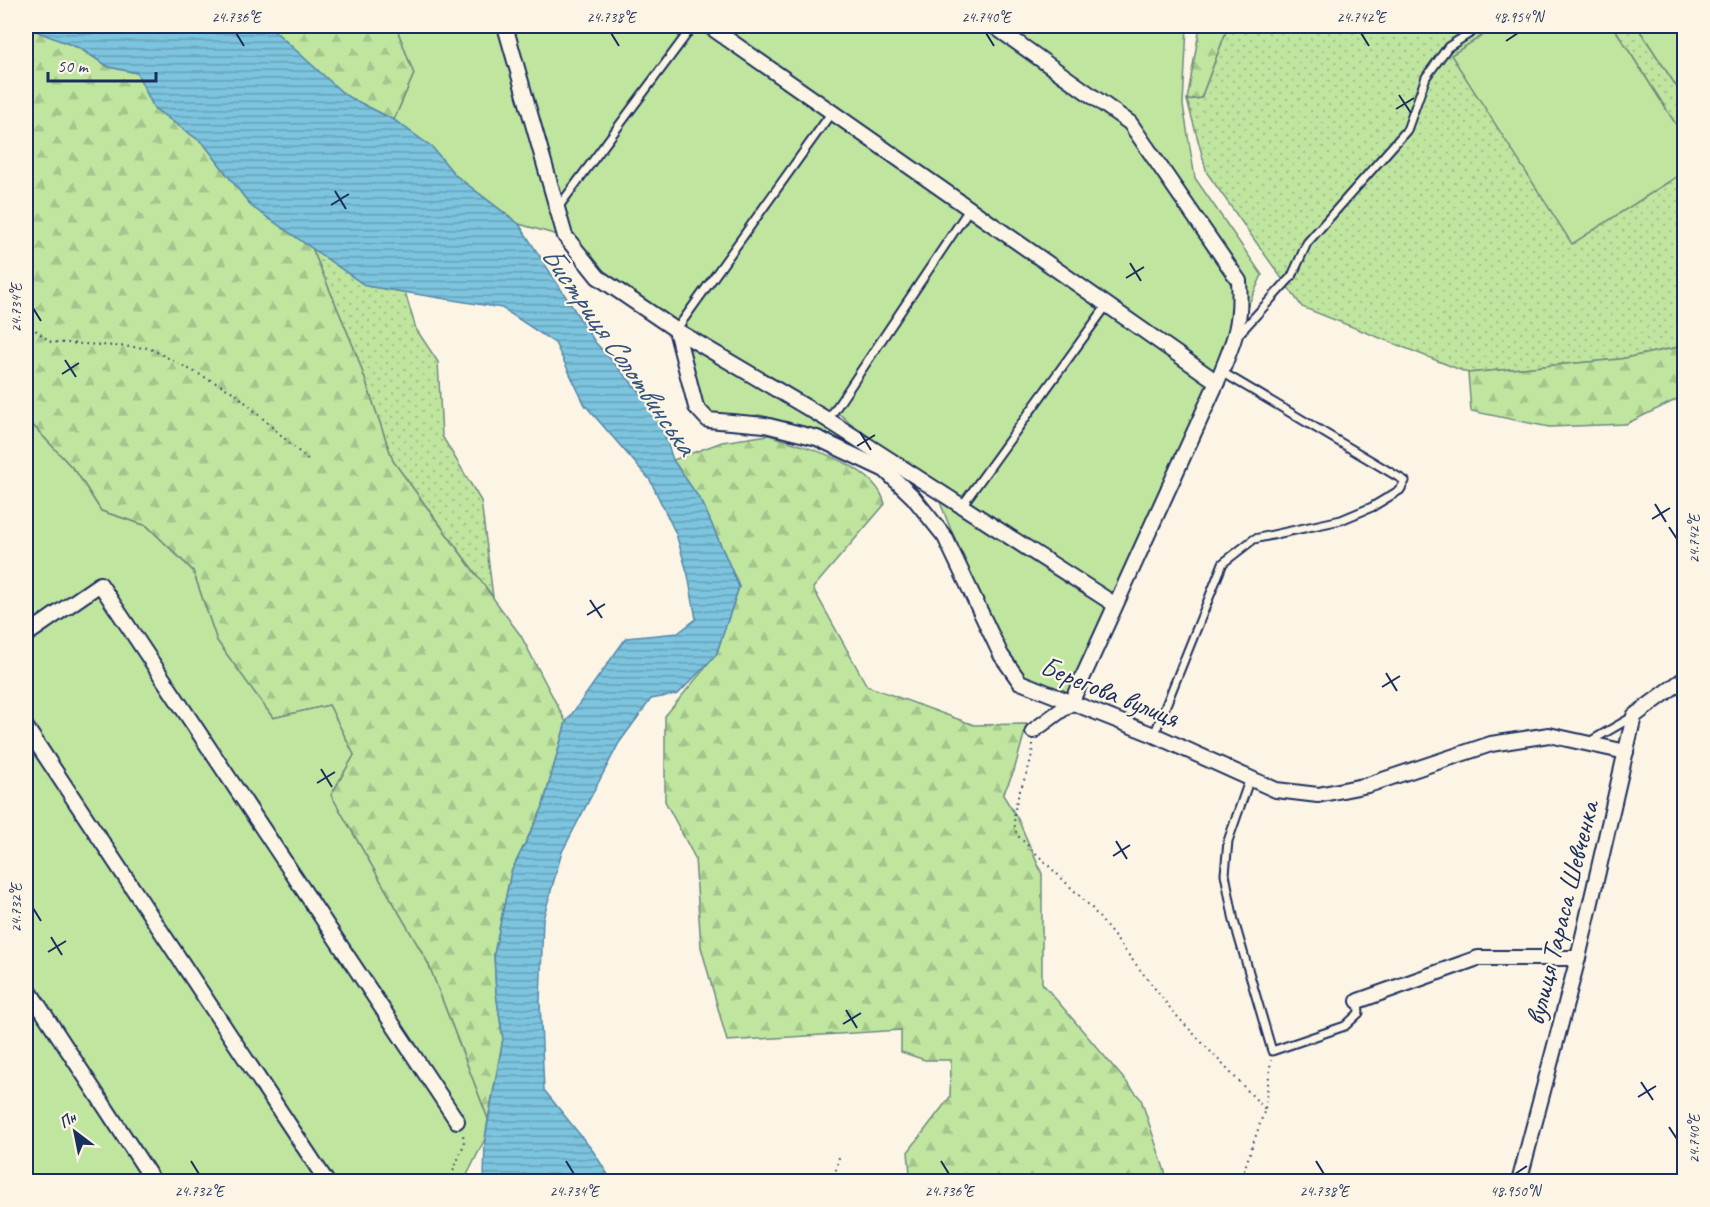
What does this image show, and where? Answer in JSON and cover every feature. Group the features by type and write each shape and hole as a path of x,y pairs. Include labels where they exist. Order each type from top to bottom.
{"street":[{"path":"505,26 565,236 598,277 676,330 828,420 1114,604"},
{"path":"709,26 1107,304 1219,377"},
{"path":"994,26 1130,123 1239,281 1241,311 1237,337 1071,703 1033,731"},
{"name":"Берегова вулиця","path":"676,330 691,389 702,415 708,420 765,426 817,438 885,470 913,497 945,537 1001,655 1020,682 1154,735 1276,790 1318,795 1368,785 1491,744 1549,735 1626,752"},
{"path":"26,634 100,584 457,1121"},
{"path":"1634,716 1684,680"},
{"name":"вулиця Тараса Шевченка","path":"1519,1182 1578,958 1634,716"},
{"path":"26,727 327,1182"},
{"path":"1358,1001 1478,958 1578,958"},
{"path":"26,986 154,1182"}],"lane":[{"path":"557,210 693,26"},
{"path":"1237,337 1292,276 1307,243 1407,130 1426,77 1448,46 1481,26"},
{"path":"676,330 832,112"},
{"path":"828,420 970,208"},
{"path":"961,507 1107,304"},
{"path":"1154,735 1223,563 1254,539 1341,520 1372,507 1400,490 1405,481 1219,377"},
{"path":"1587,743 1634,716"},
{"path":"1250,778 1228,841 1225,874 1234,921 1272,1051 1345,1026 1359,1013 1358,1001"}],"path":[{"path":"26,323 51,342 148,348 235,393 309,462"},
{"path":"1033,731 1032,759 1018,791 1012,821 1017,835 1091,907 1174,1013 1265,1109"},
{"path":"1240,1182 1265,1109 1272,1051"},
{"path":"449,1182 464,1144 464,1135 457,1121"},
{"path":"833,1182 840,1153"}],"green space":[{"path":"26,26 79,48 109,67 137,73 154,108 204,144 251,206 312,248 356,353 393,461 521,636 566,722 542,809 511,872 494,954 496,993 503,1039 488,1119 428,963 331,795 354,755 329,705 273,718 217,641 193,571 147,526 101,511 77,473 26,418"},
{"path":"269,26 396,26 414,74 394,120 345,95"},
{"path":"396,26 1187,26 1183,105 1195,178 1262,275 1067,699 1021,680 966,568 932,482 881,447 829,406 850,443 818,430 759,415 736,418 711,415 694,391 686,348 690,334 608,283 568,238 519,224 455,175 432,147 394,120 414,74"},
{"path":"1200,26 1228,26 1201,98 1187,100"},
{"path":"1228,26 1498,26 1452,55 1572,243 1684,172 1684,346 1620,359 1468,373 1302,307 1207,173 1187,100 1201,98"},
{"path":"1498,26 1613,26 1684,137 1684,172 1572,244 1451,55"},
{"path":"1613,26 1637,26 1684,98 1684,137"},
{"path":"1637,26 1684,26 1684,98"},
{"path":"312,248 366,286 405,292 416,329 438,362 442,436 481,501 493,597 393,461 356,353"},
{"path":"1684,346 1684,396 1626,424 1549,427 1471,411 1468,373 1620,359"},
{"path":"26,418 77,473 101,511 147,526 193,571 217,641 273,718 329,705 354,755 331,795 428,963 488,1119 485,1139 464,1181 26,1181"},
{"path":"769,435 818,451 853,467 879,490 885,504 813,588 867,686 974,725 1027,724 1014,771 1003,795 1018,819 1042,874 1042,983 1141,1099 1168,1181 905,1181 910,1173 908,1152 950,1097 951,1060 925,1060 901,1052 901,1030 727,1041 701,947 695,858 665,801 665,716 716,655 739,587 703,504 673,460 722,442"}],"water":[{"path":"30,26 269,26 345,95 394,120 432,147 455,175 519,224 595,342 657,411 673,460 703,504 739,587 716,655 678,694 651,699 619,743 562,852 543,919 540,1001 544,1090 593,1151 612,1181 484,1181 485,1139 503,1039 496,993 494,954 511,872 542,809 566,722 626,638 678,633 696,619 688,575 676,534 650,480 585,405 555,343 502,308 366,286 251,206 204,144 154,108 137,73 109,67 79,48 38,32"}],"water label":[{"name":"Бистриця Солотвинська","path":"619,350"}]}
